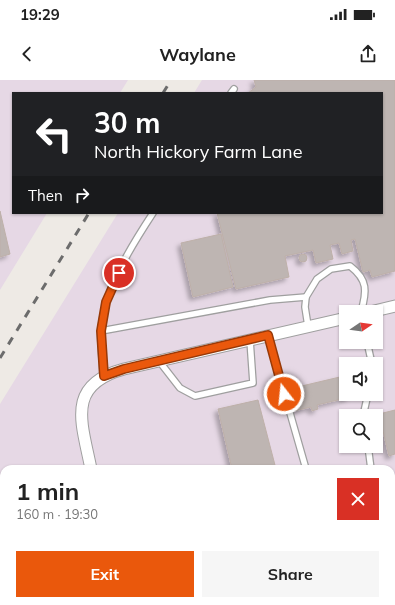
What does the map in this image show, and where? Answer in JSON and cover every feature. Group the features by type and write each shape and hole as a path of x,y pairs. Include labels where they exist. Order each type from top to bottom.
{"street":[{"path":"383,309 395,306"},
{"path":"90,465 82,413 85,393 94,383 104,376 159,361 339,319"}],"lane":[{"path":"104,376 101,331 106,302 132,245 152,214"},
{"path":"308,326 305,307 306,297 317,279 331,269 350,266 361,274 366,294 363,305"},
{"path":"101,331 270,300 306,297"},
{"path":"268,335 305,465"},
{"path":"159,361 180,388 195,396 253,383 250,340"},
{"path":"369,453 371,465"}],"shaded area":[{"path":"0,80 128,80 121,92 12,92 12,214 46,214 0,290"},
{"path":"202,80 395,80 395,465 0,465 0,404 117,214 383,214 383,92 195,92"}],"building":[{"path":"254,80 395,80 395,271 372,277 370,270 363,272 355,239 351,240 353,251 342,254 339,243 330,245 333,259 316,263 313,250 285,256 289,277 236,289 217,214 383,214 383,92 249,92 256,87"},
{"path":"0,211 10,254 0,257"},
{"path":"221,234 233,287 193,297 181,243"},
{"path":"301,254 305,254 307,258 305,262 301,262 299,260 299,256"},
{"path":"339,377 339,400 317,405 318,409 312,411 311,407 294,411 289,389"},
{"path":"258,400 275,465 231,465 218,409"},
{"path":"395,410 395,454 389,456 383,431 383,413"}],"railway":[{"path":"164,92 171,80"},
{"path":"0,358 88,214"}],"route":[{"path":"119,273 106,302 101,331 104,376 124,369 268,335 284,394"}]}
